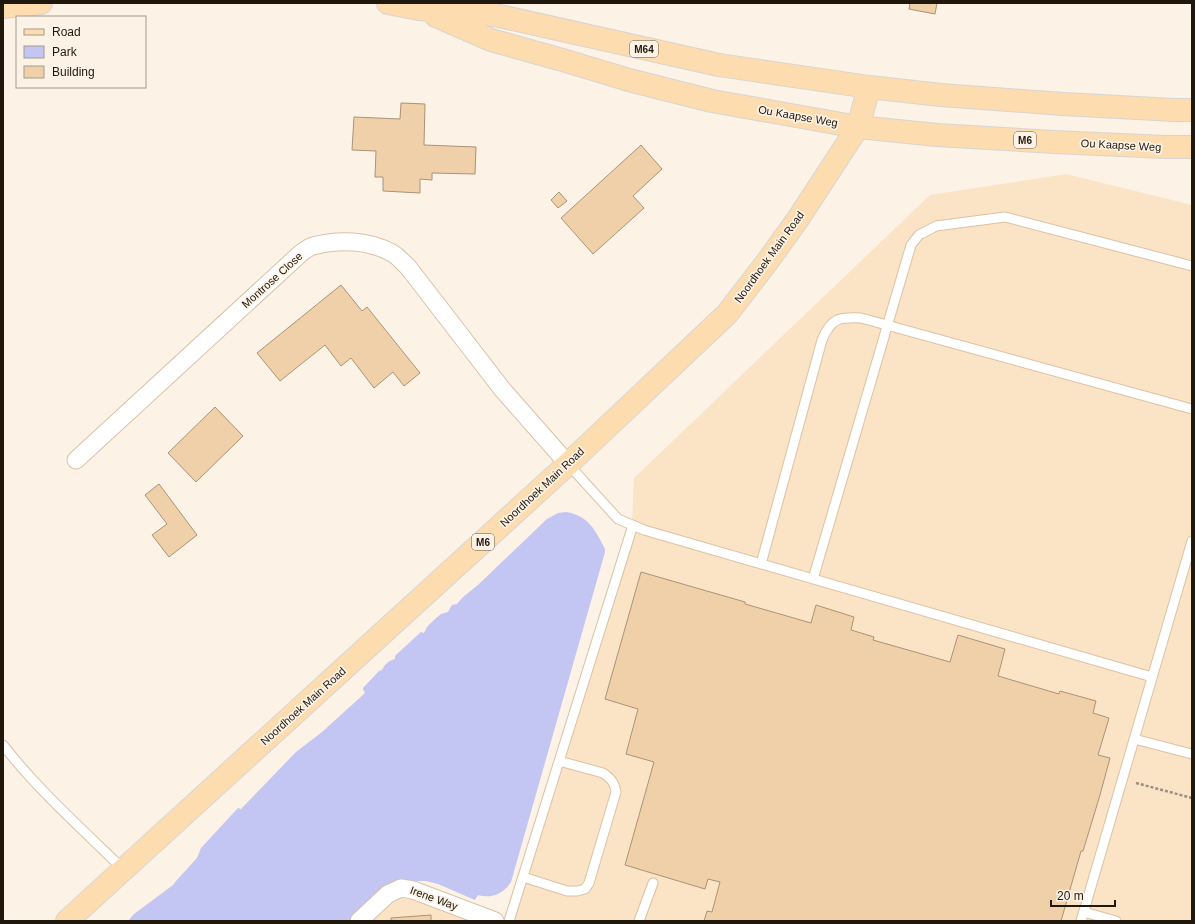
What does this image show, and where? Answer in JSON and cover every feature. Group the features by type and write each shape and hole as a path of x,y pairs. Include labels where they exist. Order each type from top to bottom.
{"main road":[{"path":"3,7 40,3"},
{"name":"Ou Kaapse Weg","path":"388,3 419,9 495,15 719,65 869,87 941,96 1192,110"},
{"name":"Ou Kaapse Weg","path":"419,9 491,40 629,80 712,101 858,126 937,135 1165,147 1192,147"},
{"name":"Noordhoek Main Road","path":"74,919 123,869 568,464 727,314 798,219 858,126 869,87"}],"street":[{"name":"Montrose Close","path":"76,460 300,254 312,246 334,242 354,242 374,246 393,253 408,267 502,389 568,464"},
{"name":"Irene Way","path":"359,921 388,894 401,888 412,890 467,916 495,921"}],"lane":[{"path":"813,579 911,245 919,235 936,226 1005,217 1192,266"},
{"path":"761,564 822,340 827,328 834,321 848,318 861,318 1192,409"},
{"path":"568,464 618,519 644,530 1152,677"},
{"path":"509,921 632,525"},
{"path":"1116,921 1083,916 1192,541"},
{"path":"1134,739 1192,754"},
{"path":"3,745 38,785 123,869"},
{"path":"523,877 566,891 585,889 589,883 616,792 615,786 608,776 603,773 559,761"},
{"path":"639,921 652,883"}],"path":[{"path":"1122,780 1192,798"}],"shaded area":[{"path":"1066,174 1192,205 1192,921 509,921 632,525 634,478 930,195"},
{"path":"397,889 495,921 359,921"}],"green space":[{"path":"566,512 586,520 594,530 605,549 605,552 511,882 504,890 492,896 478,895 475,900 438,884 426,881 403,881 359,912 350,921 128,921 134,914 173,885 197,858 201,848 238,808 241,809 296,752 322,732 364,694 365,692 363,688 379,671 382,670 387,663 395,659 395,656 421,632 424,633 427,627 435,619 441,614 448,612 452,605 457,604 547,519 558,513"}],"building":[{"path":"910,3 937,3 935,14 909,9"},
{"path":"401,103 425,104 424,145 476,147 475,174 432,173 432,180 420,179 420,193 383,191 383,177 375,177 376,151 352,150 354,117 400,119"},
{"path":"641,145 662,169 633,196 644,208 593,254 561,218"},
{"path":"559,192 567,201 558,208 551,200"},
{"path":"341,285 362,311 367,307 420,373 404,386 393,372 374,388 351,358 341,366 325,345 280,381 257,353"},
{"path":"215,407 243,436 196,482 168,453"},
{"path":"159,484 197,535 169,557 152,535 167,524 145,495"},
{"path":"641,572 811,623 816,605 854,617 851,630 874,637 873,640 950,662 958,635 1005,649 998,676 1059,694 1060,691 1096,701 1093,713 1109,718 1098,755 1110,758 1061,921 704,921 707,911 712,912 720,882 708,879 705,889 625,865 654,762 626,754 638,709 605,699"},
{"path":"431,915 431,921 391,921 391,918"}]}
